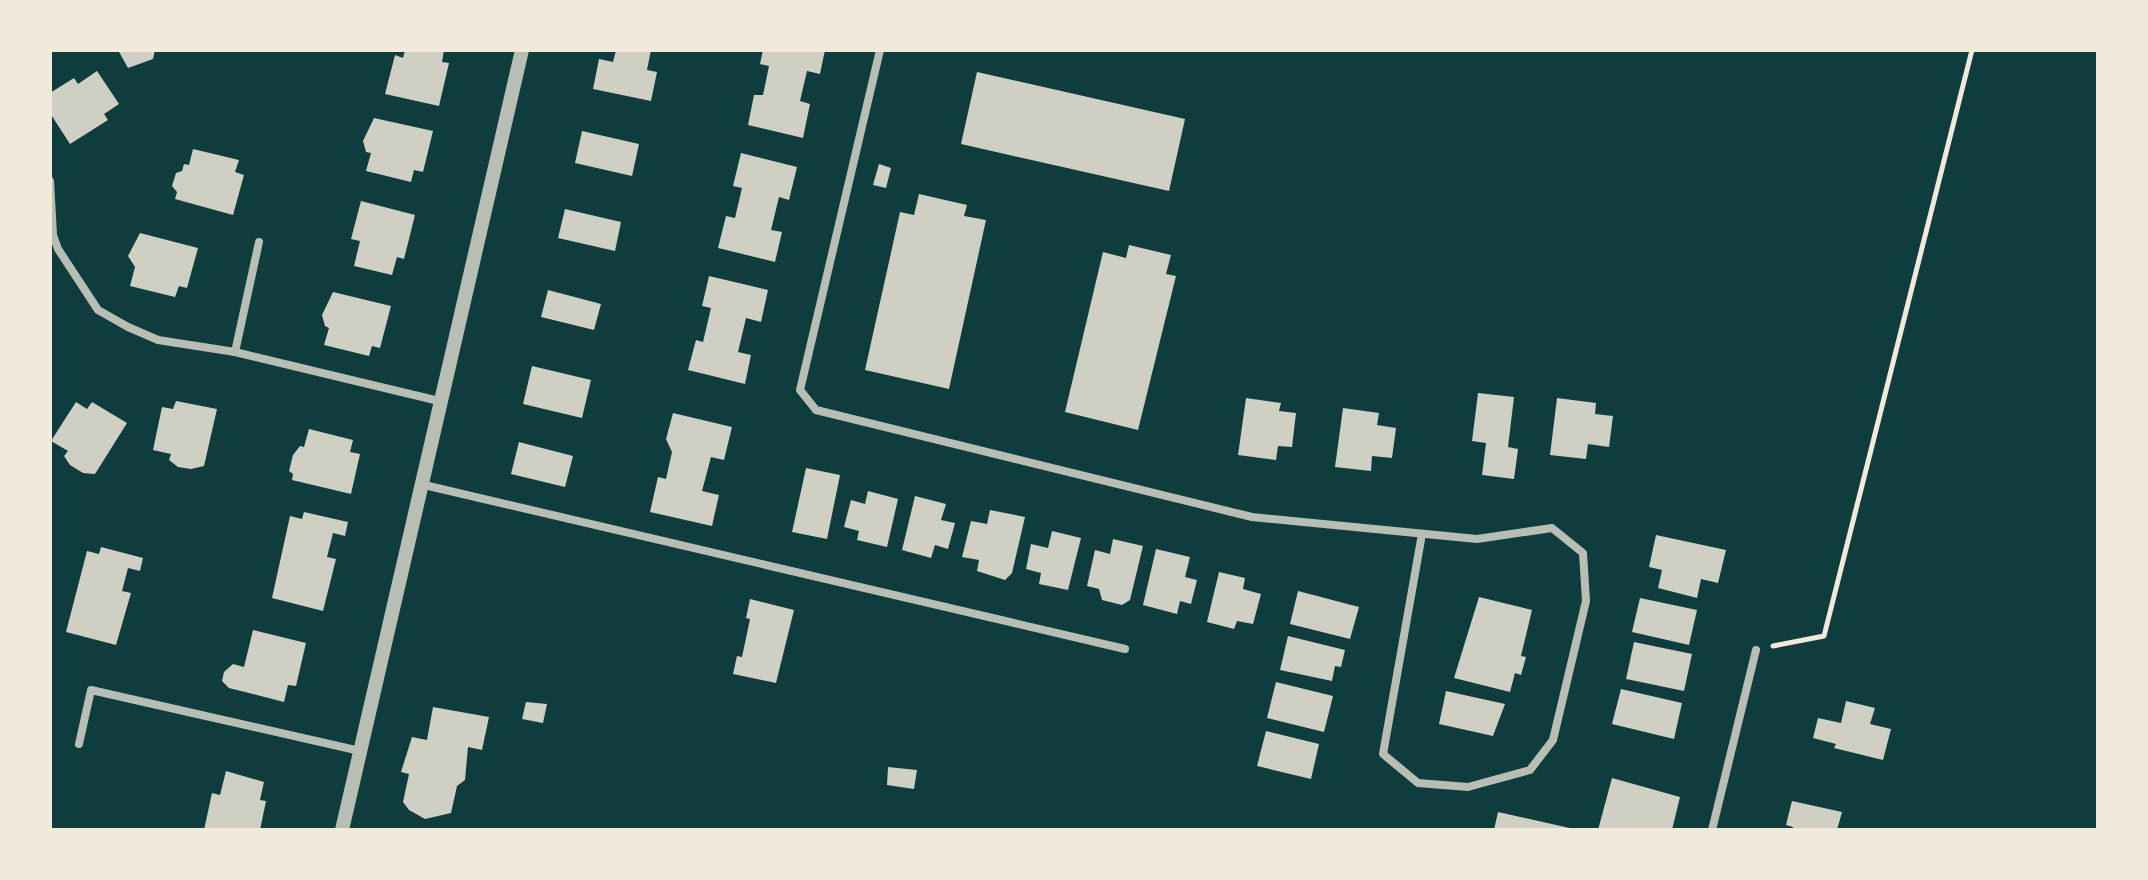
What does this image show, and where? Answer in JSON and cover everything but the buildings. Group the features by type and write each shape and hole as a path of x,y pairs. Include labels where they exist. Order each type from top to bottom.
{"street":[{"path":"342,830 522,50"},
{"path":"880,50 800,390 816,410 1252,517 1477,539 1552,528 1583,553 1586,601 1553,740 1530,770 1468,787 1418,783 1383,754 1422,534"},
{"path":"50,181 53,235 98,310 158,340 235,352 439,401"},
{"path":"235,352 259,242"},
{"path":"420,484 1125,649"},
{"path":"1712,830 1756,650"},
{"path":"79,744 91,690 360,751"}],"path":[{"path":"1756,650 1824,636 1972,50"}]}
